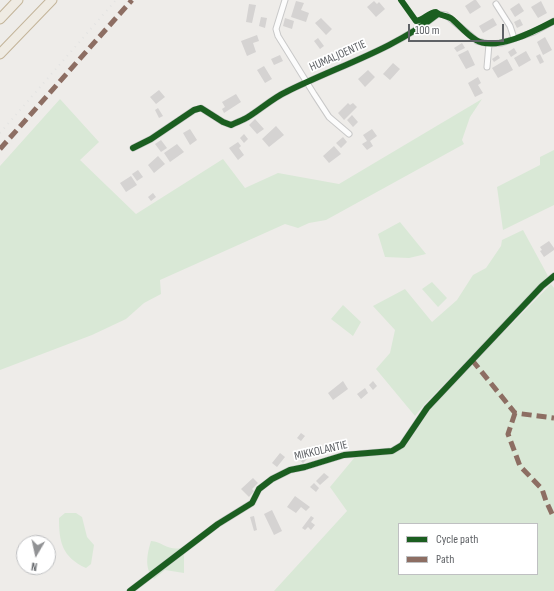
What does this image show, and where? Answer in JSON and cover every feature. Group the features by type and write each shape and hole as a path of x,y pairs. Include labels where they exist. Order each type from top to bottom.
{"highway":[{"path":"0,19 18,0"},
{"path":"0,54 52,0"}],"street":[{"path":"285,0 276,29 278,36 329,117 349,134"},
{"path":"496,4 510,26 514,38"},
{"name":"HUMALJOENTIE","path":"133,148 151,139 194,110 201,108 223,122 231,125 285,92 353,63 396,42 420,28 438,14 446,15 477,41 489,44"},
{"path":"487,67 489,44 502,43 534,32 554,21"},
{"name":"MIKKOLANTIE","path":"130,591 218,524 252,503 259,489 272,479 290,470 344,455 392,451 402,445 427,408 542,286 554,276"}],"green space":[{"path":"60,99 99,142 80,160 136,214 223,159 245,188 278,173 339,184 482,99 470,117 462,140 464,144 326,220 309,223 298,228 285,224 160,280 161,294 144,303 126,319 92,335 0,370 0,166"},
{"path":"554,150 554,205 503,230 497,187 540,165 540,157"},
{"path":"400,222 426,254 409,258 385,257 378,234"},
{"path":"523,230 548,276 415,416 376,369 390,353 395,330 373,306 405,289 432,322 457,300 473,275 486,268 501,246 502,240"},
{"path":"432,282 447,298 438,307 422,289"},
{"path":"551,284 554,288 554,591 274,591 347,511 330,487 355,457 391,454 405,447 430,410"},
{"path":"343,305 361,322 353,336 331,319"},
{"path":"65,513 76,513 82,517 87,537 94,545 91,564 86,568 78,564 67,554 61,541 59,518"},
{"path":"151,541 176,549 181,548 184,556 184,573 165,570 154,579 149,571 147,561"}],"building":[{"path":"476,0 481,7 470,14 465,6"},
{"path":"296,1 304,3 301,10 309,13 306,22 291,17"},
{"path":"374,1 377,4 379,2 385,9 376,17 367,7"},
{"path":"541,1 547,13 538,18 531,7"},
{"path":"519,3 524,11 515,17 510,9"},
{"path":"249,4 256,5 252,23 246,22"},
{"path":"261,17 267,18 265,28 259,26"},
{"path":"285,18 294,21 292,29 283,26"},
{"path":"321,18 332,29 326,35 315,23"},
{"path":"493,18 497,25 483,33 479,26"},
{"path":"520,19 523,25 517,28 514,22"},
{"path":"257,35 259,41 253,43 256,52 247,56 241,41"},
{"path":"545,37 552,50 543,55 537,42"},
{"path":"318,38 324,46 320,49 314,41"},
{"path":"462,43 465,48 457,52 454,48"},
{"path":"514,48 517,53 511,57 508,52"},
{"path":"468,50 475,65 466,69 458,55"},
{"path":"526,51 531,60 519,67 514,58"},
{"path":"540,54 544,62 540,64 536,56"},
{"path":"280,55 283,61 274,65 271,59"},
{"path":"498,55 500,58 494,62 492,59"},
{"path":"507,59 513,70 498,78 492,68"},
{"path":"393,63 400,69 390,80 383,74"},
{"path":"264,66 272,79 265,83 257,70"},
{"path":"368,70 375,77 365,87 358,79"},
{"path":"478,77 481,83 478,85 483,93 475,97 468,83"},
{"path":"159,90 165,97 156,104 150,97"},
{"path":"236,94 241,102 224,113 222,109 225,107 222,102"},
{"path":"348,103 350,105 353,103 357,107 344,120 338,113"},
{"path":"158,108 163,116 159,118 155,110"},
{"path":"352,115 358,122 353,127 347,120"},
{"path":"255,119 264,129 257,134 249,125"},
{"path":"276,126 284,135 269,147 262,139"},
{"path":"190,129 197,140 190,145 183,133"},
{"path":"372,129 377,136 370,141 373,146 367,150 362,144 367,141 363,135"},
{"path":"244,134 248,139 244,143 240,138"},
{"path":"343,137 347,142 341,148 336,143"},
{"path":"161,140 167,148 161,152 155,144"},
{"path":"238,142 241,146 239,148 244,155 238,160 229,148"},
{"path":"177,144 184,152 170,162 164,153"},
{"path":"334,146 341,154 329,163 323,156"},
{"path":"158,156 165,164 154,173 148,165"},
{"path":"138,170 143,177 137,181 132,174"},
{"path":"131,176 137,185 126,192 120,183"},
{"path":"153,193 156,197 151,201 148,197"},
{"path":"549,241 554,250 544,257 540,251 542,250 540,247"},
{"path":"343,381 348,389 333,400 328,393"},
{"path":"373,381 377,386 373,390 369,385"},
{"path":"365,388 368,393 361,399 357,394"},
{"path":"301,433 305,436 301,441 297,438"},
{"path":"306,451 310,456 303,463 296,457 301,452 303,454"},
{"path":"280,453 285,457 277,467 272,463"},
{"path":"324,473 329,477 320,485 316,481"},
{"path":"253,478 258,483 252,489 254,491 249,497 241,489"},
{"path":"314,483 319,488 316,492 310,487"},
{"path":"295,496 310,507 306,511 301,507 296,513 287,507"},
{"path":"272,510 282,531 274,535 264,514"},
{"path":"254,516 257,530 254,531 250,517"},
{"path":"311,516 314,518 311,522 315,525 311,530 308,527 305,530 302,528"}],"railway":[{"path":"0,133 116,0"}],"marked path":[{"path":"0,149 132,0"},
{"path":"472,360 515,413 554,418"},
{"path":"515,413 508,434 520,466 542,489 554,518"}],"cycle path":[{"path":"401,0 416,21 436,12 450,18 472,38 484,43 494,44 515,39 554,21"},
{"path":"133,148 151,139 194,110 201,108 223,122 231,125 248,117 276,97 365,57 403,38 438,14"},
{"path":"130,591 218,524 252,503 259,489 272,479 290,470 344,455 392,451 402,445 427,408 542,286 554,276"}]}
